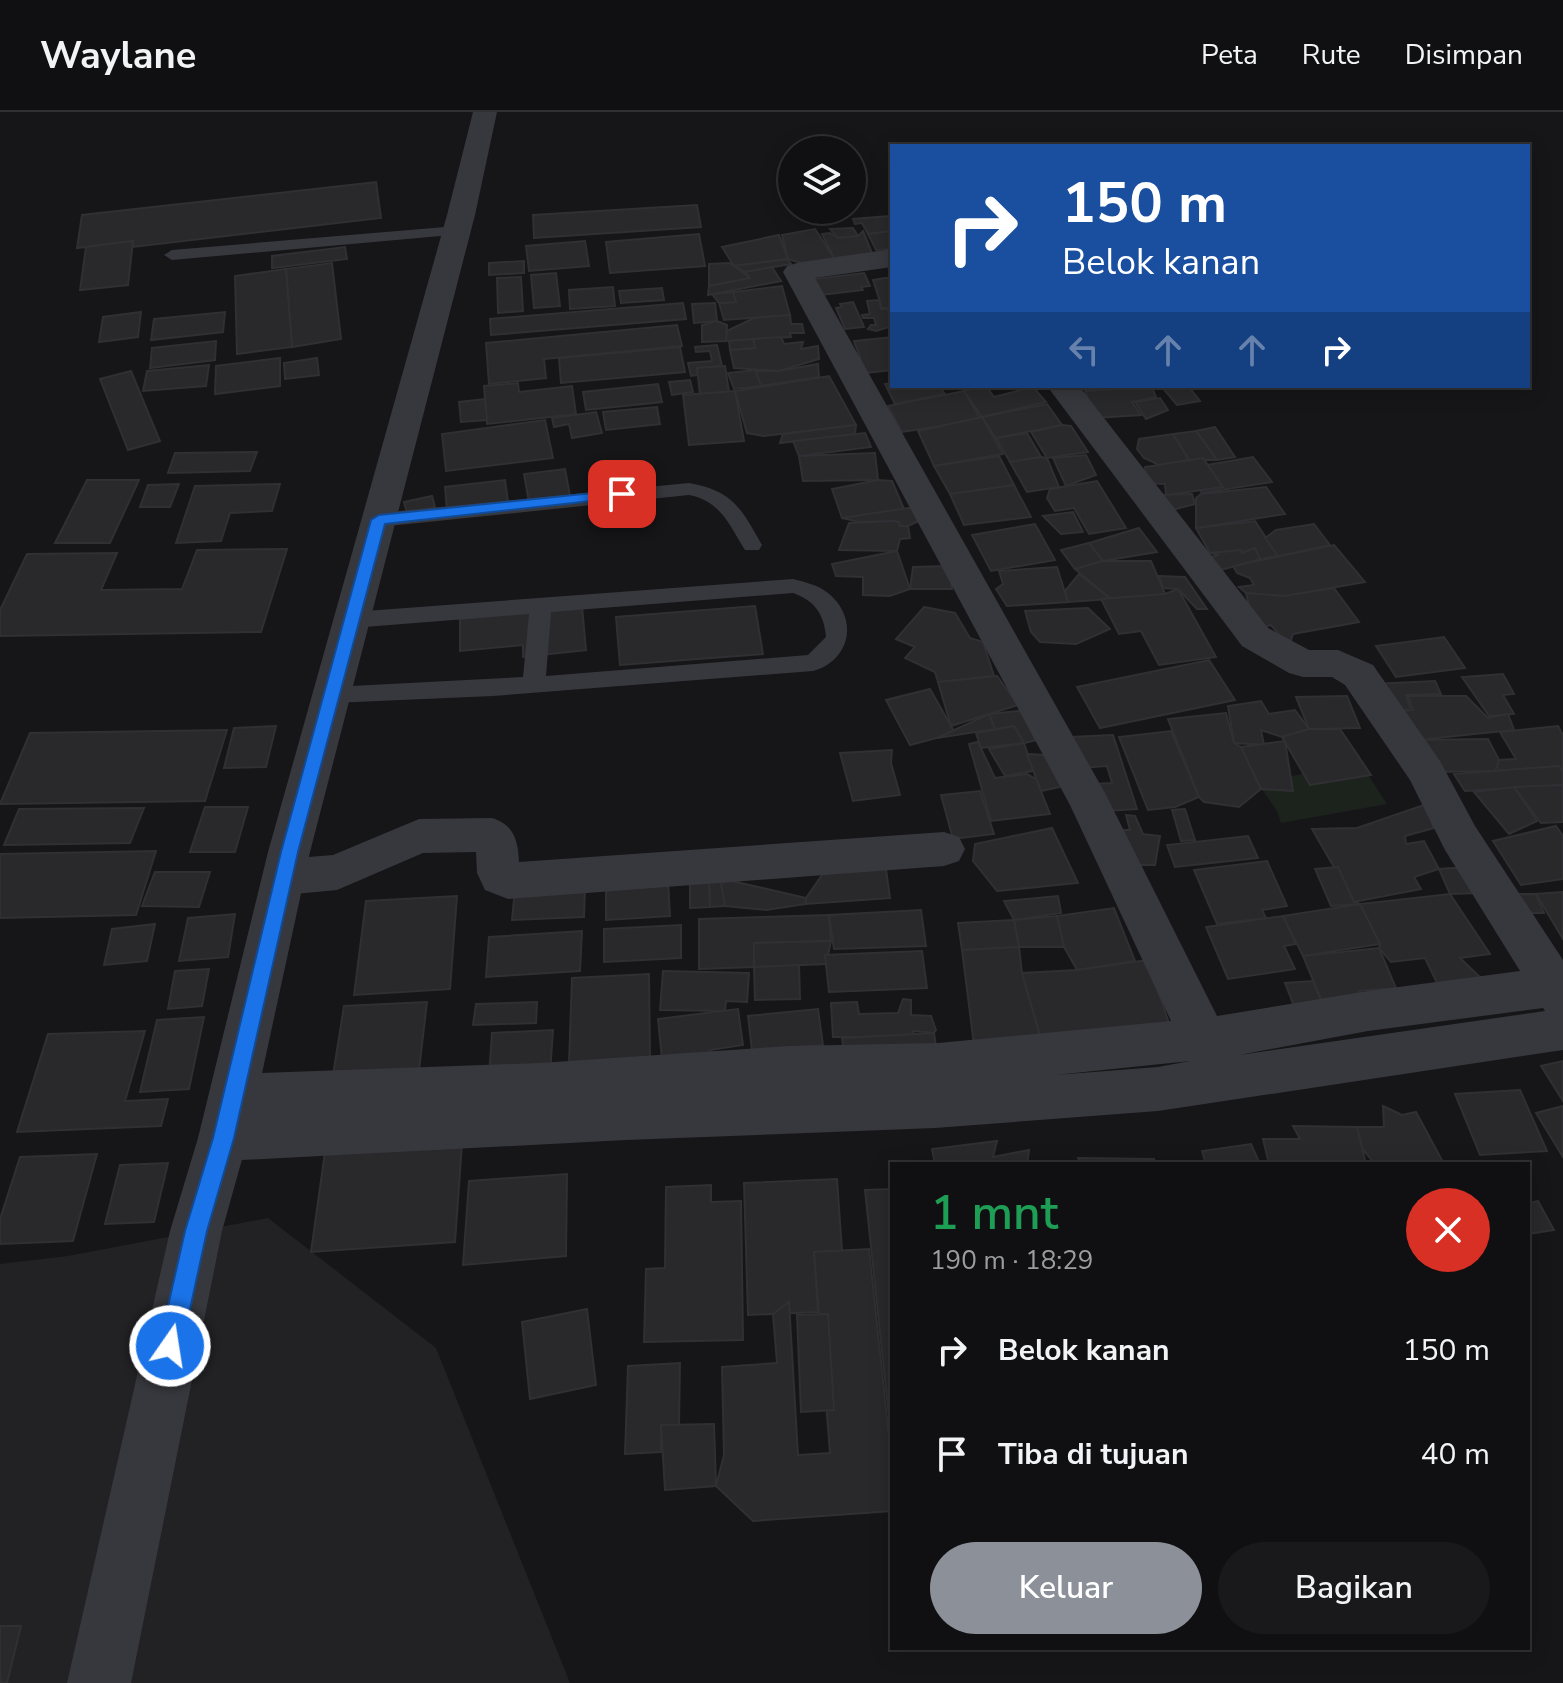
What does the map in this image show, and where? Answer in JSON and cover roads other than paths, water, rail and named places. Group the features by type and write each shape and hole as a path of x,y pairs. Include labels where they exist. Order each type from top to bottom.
{"street":[{"path":"99,1683 196,1231 228,1117 284,877 457,231 485,112"},
{"path":"890,258 797,272 1090,804 1213,1059"},
{"path":"228,1117 932,1086 1158,1089 1213,1059 1446,1024 1561,1000 1460,838 1426,772 1359,675 1338,664 1303,663 1255,637 1065,388"},
{"path":"284,877 337,872 419,836 459,834 492,835 496,840 497,870 500,878 508,881 944,849"}],"lane":[{"path":"172,255 457,231"},
{"path":"379,520 689,489 712,492 728,503 752,545"},
{"path":"332,695 534,684 813,663 826,654 837,638 837,625 823,599 810,589 793,586 352,620"},
{"path":"534,684 541,605"}]}
